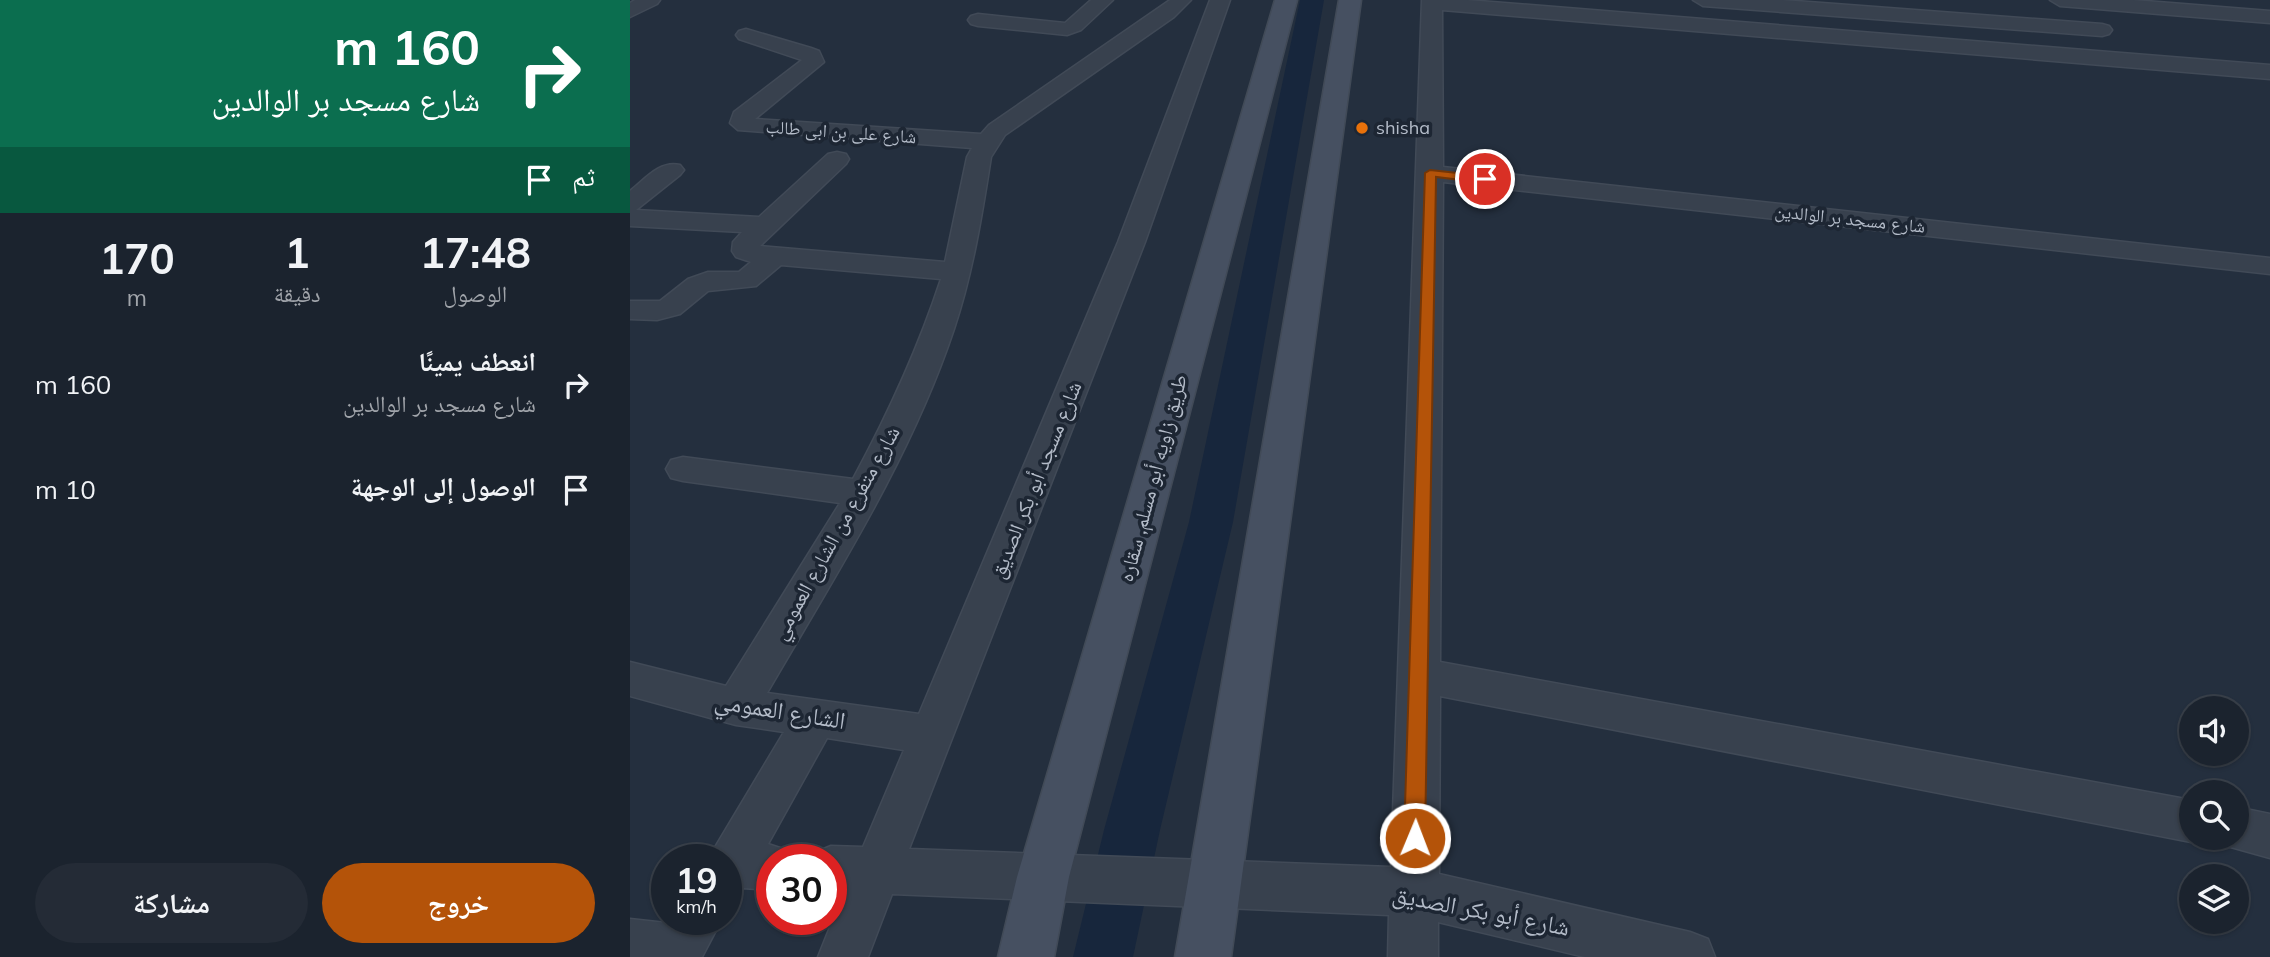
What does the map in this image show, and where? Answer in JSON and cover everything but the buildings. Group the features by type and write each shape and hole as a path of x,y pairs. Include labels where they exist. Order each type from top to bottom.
{"street":[{"path":"630,11 650,0"},
{"path":"978,20 1067,29 1103,0"},
{"path":"986,142 997,130 1167,13 1181,0"},
{"name":"شارع مسجد أبو بكر الصديق","path":"843,957 854,869 933,735 1108,304 1192,83 1220,0"},
{"name":"طريق زاويه أبو مسلم, سقاره","path":"1026,957 1059,877 1286,0"},
{"path":"1203,957 1200,884 1350,0"},
{"path":"1703,0 2102,30"},
{"path":"2060,0 2270,17"},
{"path":"1413,957 1432,1 2270,72"},
{"name":"شارع على بن ابى طالب","path":"746,35 804,52 811,56 813,62 741,117 742,123 746,125 986,142"},
{"name":"شارع متفرع من الشارع العمومي","path":"736,707 863,493 906,407 936,335 957,272 979,157 986,142"},
{"path":"837,159 747,242 744,248 754,254 957,272"},
{"path":"630,204 671,170"},
{"name":"شارع مسجد بر الوالدين","path":"1430,173 2270,265"},
{"path":"630,218 765,225"},
{"path":"630,310 657,312 680,302 698,285 708,281 746,280 775,256"},
{"path":"683,469 863,493"},
{"path":"1418,675 2179,819"},
{"name":"الشارع العمومي","path":"630,678 736,707 933,735"},
{"path":"743,868 816,718"},
{"path":"2249,832 2270,836"},
{"name":"شارع أبو بكر الصديق","path":"854,869 1414,892 1690,957"},
{"path":"630,944 683,942"}],"waterway":[{"path":"1103,957 1132,830 1211,522 1312,0"}],"place":[{"name":"shisha","path":"1362,128"}],"route":[{"path":"1415,838 1430,173 1485,179"}]}
